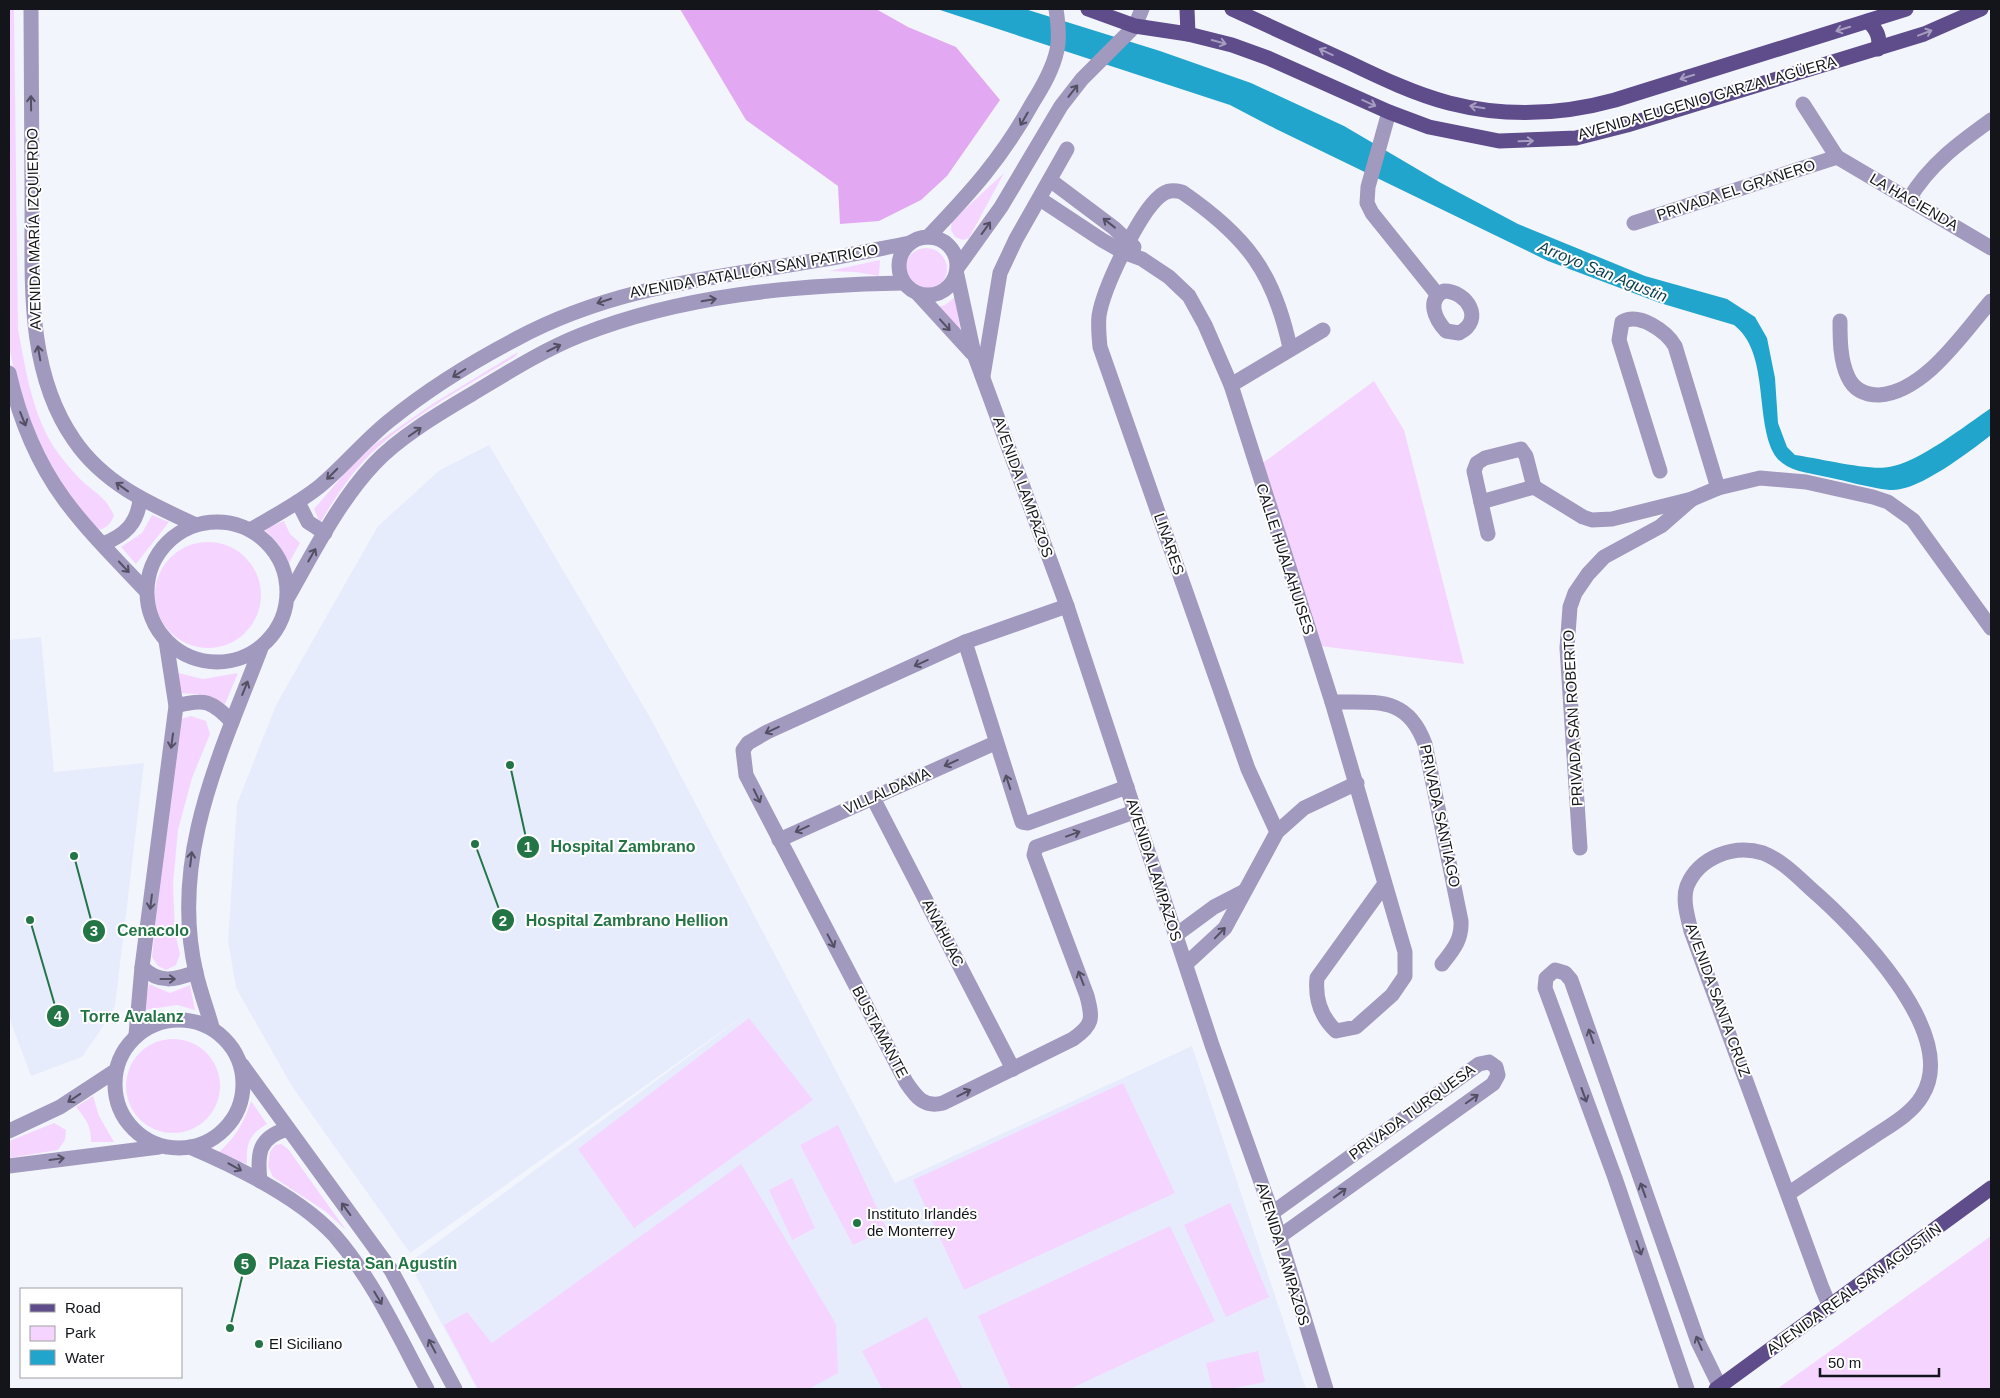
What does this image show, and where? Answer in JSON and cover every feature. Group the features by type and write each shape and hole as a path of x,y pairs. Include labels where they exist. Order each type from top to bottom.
{"main road":[{"name":"AVENIDA EUGENIO GARZA LAGÜERA","path":"1088,9 1135,26 1188,34 1268,58 1389,112 1429,127 1499,141 1576,138 1627,125 1924,34 1981,9"},
{"path":"1187,9 1188,34"},
{"name":"AVENIDA EUGENIO GARZA LAGÜERA","path":"1232,9 1372,74 1439,100 1500,111 1532,113 1586,107 1615,100 1906,9"},
{"path":"1868,21 1876,30 1879,40 1878,49"},
{"name":"AVENIDA REAL SAN AGUSTÍN","path":"1718,1388 1830,1308 1991,1188"}],"street":[{"name":"AVENIDA MARÍA IZQUIERDO","path":"31,9 33,312 42,370 61,418 74,441 104,473 140,500 196,525"},
{"path":"1056,9 1059,36 1057,51 1042,88 1017,131 987,174 928,237 910,243 901,254 898,269 903,283 912,292 928,296 943,292 1001,207 1061,106 1082,79 1135,26 1142,9"},
{"path":"1803,104 1837,157"},
{"path":"1389,112 1368,187 1367,204 1372,213 1437,294"},
{"path":"1909,199 1922,177 1935,163 1991,120"},
{"path":"982,378 1000,273 1016,239 1067,150"},
{"name":"LA HACIENDA","path":"1837,157 1991,248"},
{"name":"PRIVADA EL GRANERO","path":"1634,223 1837,157"},
{"name":"CALLE HUALAHUISES","path":"1050,180 1126,246 1169,277 1188,296 1205,325 1231,385 1357,783 1384,884 1405,952 1405,976 1388,1000 1365,1021 1346,1031 1336,1031 1329,1025 1320,1008 1316,995 1317,978 1384,884"},
{"name":"LINARES","path":"1277,832 1248,769 1100,347 1099,316 1126,246 1161,194 1172,190 1186,195 1246,246 1259,264 1278,299 1290,348"},
{"name":"CALLE HUALAHUISES","path":"1040,199 1126,246"},
{"path":"928,237 939,239 948,244 955,254 957,271"},
{"name":"AVENIDA BATALLÓN SAN PATRICIO","path":"250,530 298,502 321,485 390,420 427,394 516,339 556,321 600,302 663,286 714,276 812,262 910,243"},
{"name":"AVENIDA LAMPAZOS","path":"957,271 974,354 1067,606 1134,812 1272,1213 1326,1389"},
{"name":"AVENIDA BATALLÓN SAN PATRICIO","path":"288,597 325,533 374,464 396,445 452,406 507,372 579,335 661,309 714,299 839,284 903,283"},
{"name":"AVENIDA LAMPAZOS","path":"919,294 974,354"},
{"path":"1840,321 1841,351 1849,379 1861,392 1871,395 1884,394 1904,388 1927,372 1991,301"},
{"path":"1660,471 1619,340 1622,322 1629,318 1641,321 1662,331 1675,346 1718,488"},
{"path":"1231,385 1322,330"},
{"path":"9,373 20,414 51,479 80,519 146,591"},
{"path":"1481,502 1534,487 1525,453 1521,449 1513,449 1480,460 1474,466 1481,502 1488,534"},
{"name":"PRIVADA SAN ROBERTO","path":"1534,487 1583,517 1592,520 1612,519 1692,498 1718,488 1760,478 1786,479 1862,494 1888,502 1913,520 1991,628"},
{"name":"PRIVADA SAN ROBERTO","path":"1580,848 1567,648 1570,607 1575,593 1595,565 1618,547 1661,526 1692,498"},
{"path":"103,544 125,533 133,525 138,514 140,500"},
{"path":"298,502 308,522 325,533"},
{"path":"136,1035 142,967 176,706 166,641 151,618 146,591 150,568 158,553 168,542 196,525 233,525 262,536 278,558 284,572 288,597 283,616 274,632 261,648 204,800 194,836 188,903 196,972 212,1027"},
{"name":"BUSTAMANTE","path":"1067,606 965,642 766,732 748,743 743,750 744,766 779,840 906,1082 919,1100 931,1105 943,1103 1073,1039 1089,1025 1091,1016 1088,996 1034,855 1034,850 1134,812"},
{"path":"166,641 184,652 201,659 217,660 240,657 261,648"},
{"path":"965,642 995,743 1022,822 1028,823 1126,787"},
{"path":"176,706 195,701 211,703 232,722"},
{"name":"PRIVADA SANTIAGO","path":"1332,702 1386,704 1407,714 1420,731 1425,744 1461,921 1462,932 1459,942 1442,964"},
{"name":"VILLALDAMA","path":"779,840 995,743"},
{"path":"1186,964 1225,928 1277,832 1304,808 1357,783"},
{"name":"ANAHUAC","path":"873,798 1012,1069"},
{"name":"AVENIDA SANTA CRUZ","path":"1788,1194 1904,1115 1922,1096 1930,1074 1930,1054 1919,1022 1889,969 1844,918 1786,867 1763,854 1741,849 1721,853 1703,864 1687,887 1686,906 1691,931 1830,1308"},
{"path":"1176,935 1214,908 1243,892"},
{"path":"142,967 155,978 164,980 196,972"},
{"path":"1687,1389 1615,1178 1545,988 1546,978 1555,970 1565,973 1572,980 1636,1170 1698,1342 1718,1388"},
{"path":"160,1147 136,1132 121,1113 116,1096 115,1071 119,1057 136,1035 171,1021 190,1020 212,1027 230,1043 241,1064 391,1270 455,1389"},
{"name":"PRIVADA TURQUESA","path":"1272,1213 1479,1064 1490,1062 1496,1067 1498,1074 1493,1084 1279,1237"},
{"path":"9,1166 160,1147 174,1149 190,1147 210,1139 226,1128 244,1092 241,1064"},
{"path":"9,1131 60,1107 115,1071"},
{"path":"260,1182 258,1160 264,1142 272,1134 288,1129"},
{"path":"1388,1129 1401,1149"},
{"path":"190,1147 227,1163 260,1182 310,1213 334,1236 356,1264 382,1305 426,1389"},
{"path":"1615,1178 1636,1170"}],"shaded area":[{"path":"680,9 876,9 908,27 956,47 1000,100 947,176 921,200 879,221 840,224 838,186 746,120"},
{"path":"489,445 651,719 895,1183 1192,1046 1306,1389 477,1389 409,1263 749,1012 410,1253 293,1088 236,988 228,940 237,804 276,705 378,526 440,470"},
{"path":"41,637 54,772 144,763 115,1006 82,1057 31,1076 9,1017 9,640"}],"green space":[{"path":"9,9 14,9 18,329 36,410 49,439 75,474 104,500 114,516 106,527 96,531 91,531 45,461 19,394 10,351"},
{"path":"1004,173 969,238 963,240 955,237 951,230 952,221"},
{"path":"922,248 930,248 941,254 947,269 941,284 930,290 922,290 911,284 905,273 905,265 911,254"},
{"path":"880,260 879,276 856,272 829,271"},
{"path":"955,297 962,340 934,308 945,305"},
{"path":"518,352 516,356 410,422 378,447 346,482 320,523 314,509 345,473 375,444 434,403"},
{"path":"1374,381 1404,430 1464,664 1320,646 1260,465"},
{"path":"152,515 169,522 136,564 121,547 142,533"},
{"path":"284,521 290,534 300,543 289,563 278,543 264,529"},
{"path":"208,542 228,546 245,558 257,575 261,595 257,615 245,632 228,644 208,648 188,644 171,632 159,615 155,595 159,575 171,558 188,546"},
{"path":"166,670 203,679 238,673 225,704 198,694 170,693"},
{"path":"191,716 206,721 210,734 192,778 178,830 173,884 175,933 180,954 176,965 166,970 158,966 152,957 177,720"},
{"path":"149,984 170,993 190,985 195,1010 177,1005 144,1010"},
{"path":"749,1018 813,1100 634,1228 578,1149"},
{"path":"173,1039 191,1042 206,1053 217,1068 220,1086 217,1104 206,1119 191,1130 173,1133 155,1130 140,1119 129,1104 126,1086 129,1068 140,1053 155,1042"},
{"path":"1123,1083 1175,1193 964,1290 913,1180"},
{"path":"93,1096 99,1116 114,1142 91,1142 87,1123 76,1107"},
{"path":"251,1101 267,1124 256,1132 250,1140 247,1150 247,1164 217,1154 238,1130"},
{"path":"54,1123 66,1130 65,1140 58,1150 9,1158 9,1141"},
{"path":"838,1125 887,1229 853,1245 800,1145"},
{"path":"281,1144 288,1149 346,1230 325,1211 273,1177 268,1166 270,1152 275,1145"},
{"path":"741,1164 836,1324 838,1373 809,1389 478,1389 444,1325 467,1312 492,1343"},
{"path":"792,1178 815,1228 792,1240 769,1190"},
{"path":"1230,1203 1269,1297 1226,1317 1184,1225"},
{"path":"1170,1226 1215,1321 1070,1389 1011,1389 978,1316"},
{"path":"1991,1236 1991,1389 1777,1389"},
{"path":"927,1317 963,1389 882,1389 862,1351"},
{"path":"1258,1351 1265,1382 1230,1389 1212,1389 1206,1363"}],"water":[{"name":"Arroyo San Agustin","path":"937,9 1025,9 1160,51 1251,83 1344,126 1441,183 1518,224 1645,276 1727,299 1755,317 1767,338 1775,378 1778,423 1787,447 1795,455 1857,466 1889,467 1901,464 1927,451 1991,408 1991,435 1930,477 1917,484 1893,490 1794,469 1782,463 1773,452 1764,420 1757,367 1745,337 1734,325 1660,303 1548,261 1230,105"}],"place":[{"name":"Hospital Zambrano","path":"510,765"},
{"name":"Hospital Zambrano Hellion","path":"475,844"},
{"name":"Cenacolo","path":"74,856"},
{"name":"Torre Avalanz","path":"30,920"},
{"name":"Instituto Irlandés de Monterrey","path":"857,1223"},
{"name":"Plaza Fiesta San Agustín","path":"230,1328"},
{"name":"El Siciliano","path":"259,1344"}]}
